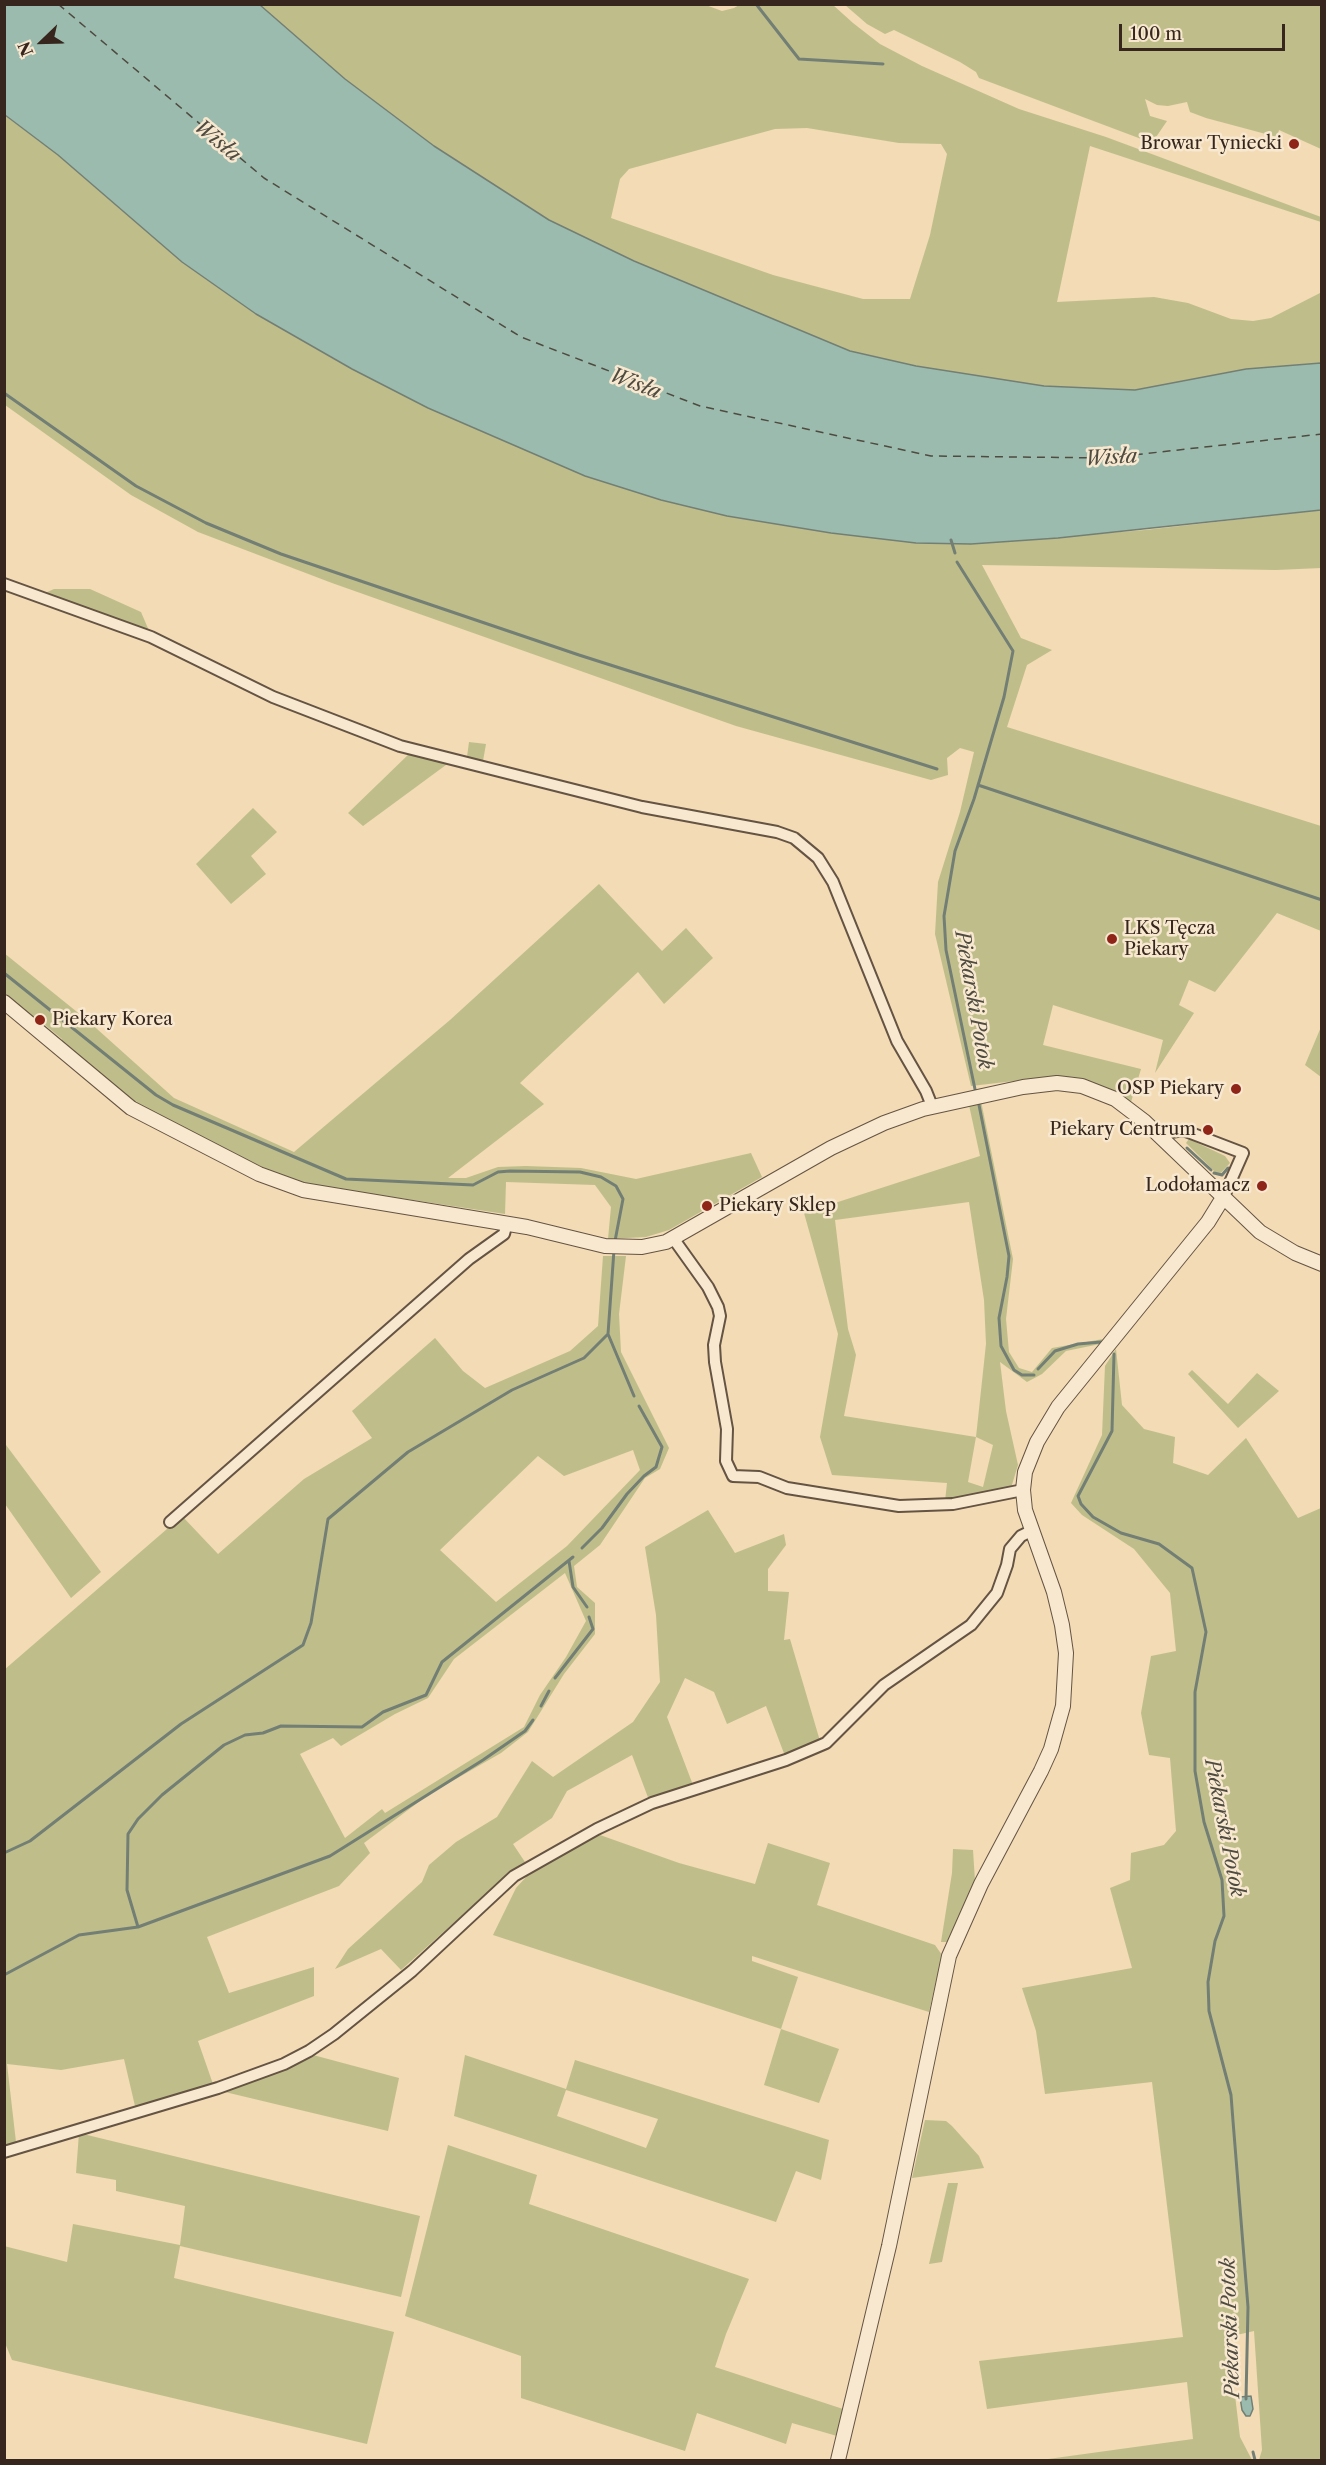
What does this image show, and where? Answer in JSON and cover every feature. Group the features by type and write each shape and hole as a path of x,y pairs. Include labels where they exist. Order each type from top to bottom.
{"street":[{"path":"4,584 151,638 273,698 407,748 642,807 777,832 794,838 818,858 833,882 893,1033 922,1083 932,1106"},
{"path":"4,1002 131,1108 259,1174 303,1190 507,1223 605,1246 628,1248 657,1244 674,1238 831,1148 884,1123 932,1106 984,1095 1044,1084 1082,1086 1115,1100 1163,1137 1260,1232 1322,1264"},
{"path":"838,2460 889,2246 949,1956 981,1884 1041,1771 1051,1749 1063,1706 1066,1653 1062,1625 1054,1592 1025,1510 1023,1490 1025,1472 1037,1442 1058,1407 1212,1217 1243,1153 1183,1130 1171,1132 1163,1137"},
{"path":"170,1522 469,1259 504,1234 507,1223"},
{"path":"674,1238 708,1287 718,1307 720,1316 714,1345 715,1362 728,1429 726,1461 733,1476 759,1477 787,1488 899,1506 953,1504 1023,1490"},
{"path":"4,2152 218,2088 284,2064 334,2034 412,1971 514,1876 597,1829 651,1803 786,1760 826,1743 885,1685 971,1625 997,1593 1010,1549 1021,1536 1031,1531"}],"shaded area":[{"path":"703,4 722,11 739,5 833,5 880,44 922,66 1019,109 1106,137 1321,217 1321,222 1090,146 1057,302 1154,297 1188,303 1231,319 1253,321 1271,318 1320,293 1321,287 1321,363 1246,369 1135,390 1044,386 916,366 850,351 634,261 549,220 434,146 345,79 260,5","holes":["807,128 899,143 941,144 947,154 930,235 910,299 863,299 773,275 611,218 620,179 629,169 775,129"]},
{"path":"845,5 1321,5 1321,149 1279,130 1277,137 1206,118 1190,112 1187,102 1168,106 1157,105 1145,99 1150,116 1167,121 1152,143 979,78 976,72 960,62 894,30 885,34 867,24"},
{"path":"4,115 58,155 182,262 256,314 352,369 428,408 585,476 661,500 971,544 1145,530 1321,510 1321,568 1276,570 982,565 1021,638 1052,650 1027,665 1007,727 1321,826 1321,931 1277,913 1215,992 1189,980 1179,1005 1194,1013 1155,1073 1163,1040 1053,1005 1043,1045 1141,1069 1131,1102 1110,1089 1079,1079 1049,1077 971,1086 935,934 938,882 960,812 974,752 960,748 947,758 948,775 931,780 736,726 332,583 198,532 131,495 5,405"},
{"path":"54,589 90,589 141,612 150,633 43,594"},
{"path":"469,742 486,744 483,761 467,757"},
{"path":"410,753 450,762 363,826 348,813"},
{"path":"253,808 277,832 251,856 266,874 231,904 196,864"},
{"path":"599,884 662,951 686,928 713,958 664,1004 638,972 520,1083 544,1104 448,1178 466,1178 498,1167 526,1166 581,1168 636,1179 751,1153 762,1177 669,1230 646,1237 608,1239 611,1207 595,1185 506,1182 505,1214 300,1183 209,1144 130,1100 62,1043 62,1039 34,1016 32,1018 5,993 4,953 87,1020 174,1098 294,1152 450,1020"},
{"path":"1321,1027 1321,1077 1305,1065"},
{"path":"981,1101 1013,1259 1006,1319 1009,1352 1019,1368 1032,1372 1052,1348 1103,1339 1100,1344 1066,1351 1042,1374 1027,1382 1000,1362 1006,1411 1018,1465 1011,1488 945,1501 947,1483 832,1475 820,1437 838,1334 804,1213 980,1156 969,1105","holes":["969,1202 984,1300 986,1344 976,1437 844,1416 856,1355 848,1329 835,1220","976,1437 993,1445 983,1487 968,1482"]},
{"path":"1189,1139 1225,1156 1230,1163 1220,1174 1215,1172 1186,1143"},
{"path":"603,1256 626,1256 619,1314 621,1352 669,1448 660,1469 645,1478 600,1545 574,1566 577,1587 595,1603 595,1634 564,1674 528,1732 501,1753 428,1795 364,1843 370,1853 339,1886 207,1937 229,1993 314,1967 314,1996 198,2041 213,2084 135,2106 124,2059 61,2070 7,2064 16,2142 5,2146 4,1670 182,1516 218,1554 304,1479 372,1438 352,1411 435,1338 463,1371 485,1388 570,1351 598,1326","holes":["633,1450 640,1470 567,1546 496,1602 440,1550 538,1456 564,1476","565,1573 586,1621 566,1657 540,1695 524,1727 385,1813 382,1809 345,1838 300,1754 333,1738 341,1746 395,1714 428,1698 454,1659"]},
{"path":"1116,1349 1122,1405 1144,1429 1175,1437 1173,1463 1208,1475 1246,1438 1298,1518 1321,1508 1321,2460 1259,2460 1262,2450 1254,2331 1228,2337 1240,2437 1252,2460 1041,2460 1193,2439 1187,2382 987,2409 979,2361 1183,2337 1152,2082 1045,2094 1036,2031 1022,1988 1132,1968 1110,1888 1130,1880 1131,1853 1164,1845 1176,1831 1170,1758 1149,1755 1141,1713 1151,1656 1176,1651 1170,1593 1134,1549 1082,1515 1071,1503 1102,1435 1105,1366"},
{"path":"1192,1370 1228,1404 1257,1373 1279,1391 1238,1428 1188,1374"},
{"path":"6,1445 101,1572 71,1598 5,1504"},
{"path":"708,1510 735,1553 784,1534 786,1545 768,1569 768,1591 789,1592 784,1640 790,1639 820,1741 785,1756 766,1706 727,1724 714,1692 685,1678 667,1717 693,1785 649,1800 632,1755 567,1791 552,1818 513,1844 525,1862 401,1970 381,1949 335,1969 348,1949 422,1882 429,1865 456,1842 497,1817 532,1761 553,1777 633,1722 660,1682 656,1615 645,1547"},
{"path":"600,1835 679,1863 755,1884 768,1843 830,1863 817,1905 935,1945 942,1955 929,2012 752,1956 752,1961 798,1977 781,2029 493,1935 516,1888 527,1876 567,1850"},
{"path":"953,1849 973,1850 975,1881 948,1942 941,1942 952,1873"},
{"path":"781,2029 839,2049 819,2103 764,2085"},
{"path":"313,2055 399,2078 388,2131 225,2092"},
{"path":"465,2055 566,2089 575,2060 829,2140 821,2180 796,2171 776,2222 454,2116","holes":["566,2090 658,2119 646,2148 557,2116"]},
{"path":"925,2120 946,2121 979,2156 984,2168 912,2178"},
{"path":"79,2133 420,2216 401,2297 180,2246 174,2278 394,2332 367,2444 12,2360 5,2343 4,2246 67,2262 73,2224 180,2245 185,2206 116,2191 116,2180 76,2173"},
{"path":"448,2145 537,2175 529,2204 749,2279 715,2367 843,2409 837,2436 792,2423 786,2444 697,2413 685,2451 521,2398 521,2356 405,2316"},
{"path":"948,2183 958,2183 942,2262 929,2264"}],"water":[{"name":"Wisła","path":"4,5 260,5 345,79 434,146 549,220 634,261 850,351 916,366 1044,386 1135,390 1246,369 1321,363 1321,510 1058,538 971,544 916,543 831,533 727,516 661,500 585,476 428,408 352,369 256,314 182,262 58,155 5,115"},
{"path":"1251,2396 1253,2409 1250,2416 1246,2416 1242,2410 1240,2397"}],"waterway":[{"path":"756,4 799,59 883,64"},
{"path":"4,393 136,486 206,523 281,554 579,655 937,769"},
{"name":"Piekarski Potok","path":"951,540 955,553"},
{"name":"Piekarski Potok","path":"957,562 1013,651 1004,697 974,799 955,851 944,916 946,950 976,1094"},
{"path":"978,785 1322,900"},
{"path":"4,973 156,1095 173,1105 346,1179 473,1185 498,1172 510,1171 580,1172 601,1177 616,1186 623,1199 615,1241"},
{"name":"Piekarski Potok","path":"978,1100 1009,1256 999,1318 1001,1346 1014,1370 1022,1375 1034,1375"},
{"path":"1187,1148 1211,1170"},
{"path":"1214,1173 1222,1175 1228,1168"},
{"path":"614,1250 608,1334 634,1396"},
{"path":"4,1853 30,1841 181,1724 303,1645 311,1623 328,1519 408,1452 512,1390 584,1358 608,1334"},
{"name":"Piekarski Potok","path":"1038,1369 1055,1351 1078,1344 1101,1342"},
{"name":"Piekarski Potok","path":"1114,1354 1112,1431 1078,1496 1081,1504 1093,1517 1121,1533 1159,1544 1192,1568 1206,1632 1195,1692 1195,1771 1204,1822 1222,1880 1224,1916 1215,1941 1208,1982 1209,2011 1231,2095 1248,2307 1246,2399"},
{"path":"582,1548 602,1528 627,1494 656,1467 662,1447 639,1406"},
{"path":"138,1927 127,1890 128,1834 138,1819 162,1795 224,1745 245,1735 263,1733 281,1726 362,1727 383,1712 426,1695 442,1662 573,1557"},
{"path":"569,1561 573,1587 587,1607"},
{"path":"555,1678 593,1629 589,1617"},
{"path":"541,1706 549,1691"},
{"path":"4,1975 79,1935 138,1927 330,1856 483,1760 525,1731 533,1720"},
{"name":"Piekarski Potok","path":"1253,2452 1255,2460"}],"ferry route":[{"path":"58,4 264,178 521,337 700,406 931,456 1106,458 1322,434"}],"place":[{"name":"Browar Tyniecki","path":"1294,144"},
{"name":"LKS Tęcza Piekary","path":"1112,939"},
{"name":"Piekary Korea","path":"40,1020"},
{"name":"OSP Piekary","path":"1236,1089"},
{"name":"Piekary Centrum","path":"1208,1130"},
{"name":"Lodołamacz","path":"1262,1186"},
{"name":"Piekary Sklep","path":"707,1206"}]}
